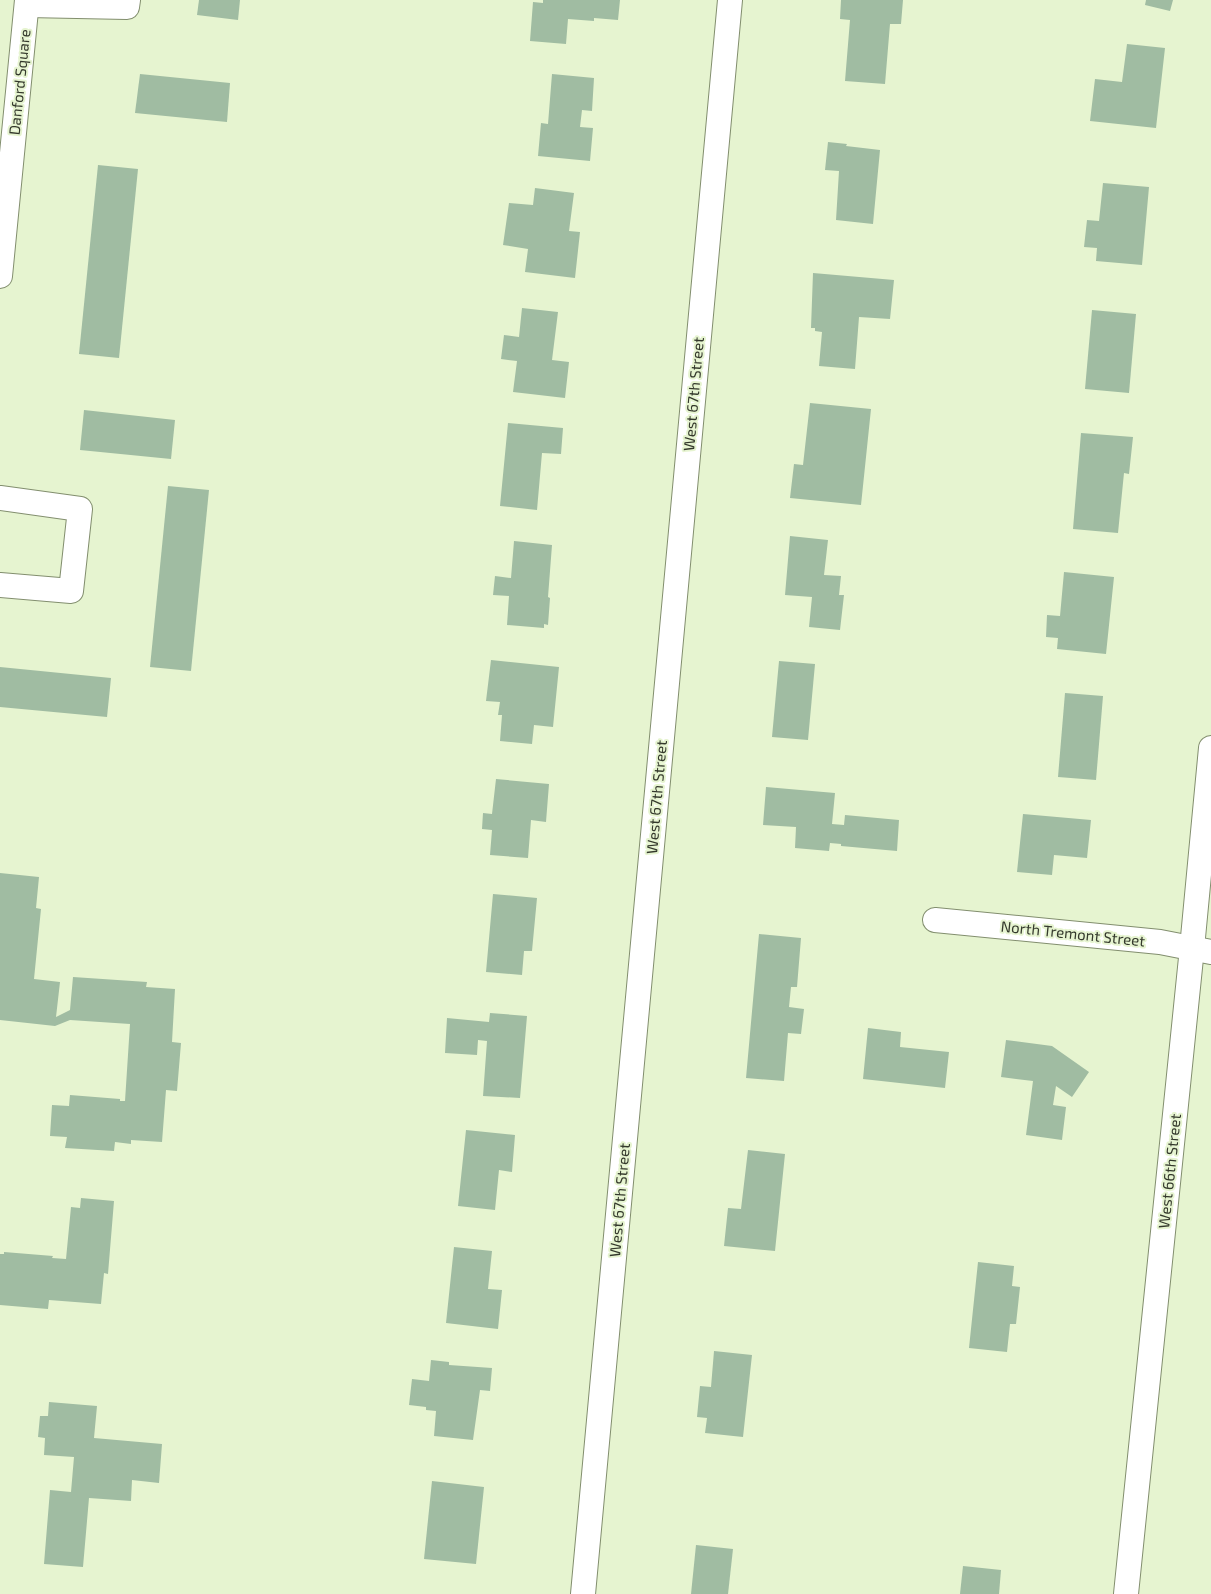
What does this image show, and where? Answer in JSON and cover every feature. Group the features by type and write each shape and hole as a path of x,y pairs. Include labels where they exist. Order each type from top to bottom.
{"street":[{"name":"Danford Square","path":"0,276 1,248 27,2 127,7 128,0"},
{"name":"West 67th Street","path":"583,1594 730,0"},
{"path":"0,498 80,509 71,591 0,585"},
{"name":"West 66th Street","path":"1126,1594 1202,950 1211,748"},
{"name":"North Tremont Street","path":"935,920 1160,942 1202,950"}],"building":[{"path":"199,0 240,0 238,20 197,15"},
{"path":"543,0 620,0 618,20 594,18 594,21 568,19 566,44 530,41 533,2 543,3"},
{"path":"841,0 903,0 901,24 890,24 885,84 845,81 850,20 840,19"},
{"path":"1146,0 1173,0 1170,11 1145,5"},
{"path":"1127,44 1165,48 1156,128 1090,121 1095,79 1122,82"},
{"path":"140,74 230,83 227,122 135,113"},
{"path":"552,74 594,78 592,111 582,110 580,127 593,128 590,161 538,156 541,123 548,124"},
{"path":"828,142 880,150 873,224 836,220 839,171 825,170"},
{"path":"98,165 138,169 119,358 79,354"},
{"path":"1103,183 1149,187 1142,265 1096,261 1097,248 1084,247 1087,220 1099,221"},
{"path":"535,188 574,193 569,231 580,232 575,278 525,272 528,249 503,245 509,203 533,205"},
{"path":"813,273 894,280 890,319 859,317 855,369 819,366 822,332 811,328"},
{"path":"522,308 558,312 552,360 569,362 565,398 513,392 517,361 501,359 504,335 519,337"},
{"path":"1092,310 1136,314 1129,393 1085,389"},
{"path":"810,403 871,409 861,505 790,498 794,464 803,465"},
{"path":"84,410 175,420 171,459 80,450"},
{"path":"508,423 563,428 561,454 542,453 537,510 500,506"},
{"path":"1081,433 1133,437 1129,474 1124,473 1118,533 1073,529"},
{"path":"168,486 209,490 191,671 150,667"},
{"path":"790,536 828,540 824,575 841,576 839,595 844,595 840,630 809,627 812,597 785,595"},
{"path":"514,541 552,545 548,625 544,624 544,628 507,625 509,596 493,595 495,576 511,578"},
{"path":"1064,572 1114,577 1106,654 1057,649 1058,638 1046,637 1047,615 1060,616"},
{"path":"491,660 559,667 553,727 534,725 532,744 500,741 502,715 498,715 500,702 486,701"},
{"path":"779,661 815,664 808,740 772,737"},
{"path":"0,667 111,678 107,717 0,707"},
{"path":"1065,693 1103,696 1096,780 1058,777"},
{"path":"496,779 549,784 546,822 531,820 528,858 490,855 492,830 482,829 483,813 492,814"},
{"path":"766,787 835,793 832,824 844,825 845,815 899,820 897,851 841,846 841,844 830,843 829,851 795,848 796,827 763,825"},
{"path":"1023,814 1091,820 1087,858 1054,855 1052,875 1017,872"},
{"path":"0,873 39,877 36,908 41,909 34,979 60,982 56,1017 70,1010 73,977 147,982 146,987 175,989 172,1042 181,1043 177,1091 166,1090 162,1142 131,1140 131,1144 115,1142 114,1151 65,1148 67,1137 50,1136 52,1105 69,1106 70,1095 125,1101 130,1024 70,1020 55,1026 0,1020"},
{"path":"493,894 537,898 532,951 524,951 522,975 486,972"},
{"path":"759,934 801,938 797,987 791,987 789,1007 804,1009 801,1034 788,1033 784,1081 746,1078"},
{"path":"490,1013 527,1016 520,1098 483,1096 487,1041 478,1040 477,1055 445,1053 447,1018 489,1022"},
{"path":"868,1028 901,1032 900,1047 949,1052 945,1088 863,1079"},
{"path":"1006,1040 1052,1046 1089,1072 1072,1097 1056,1086 1053,1105 1066,1107 1062,1140 1026,1135 1033,1081 1001,1077"},
{"path":"466,1130 515,1135 512,1172 499,1170 495,1210 458,1206"},
{"path":"748,1150 785,1154 775,1251 724,1246 728,1208 741,1209"},
{"path":"81,1198 114,1201 108,1274 104,1273 101,1304 49,1300 48,1309 0,1305 0,1254 4,1254 4,1252 53,1256 52,1258 66,1259 71,1207 80,1208"},
{"path":"454,1247 492,1251 488,1289 502,1290 498,1329 446,1323"},
{"path":"978,1262 1014,1266 1012,1286 1020,1287 1016,1324 1010,1324 1007,1352 969,1348"},
{"path":"714,1351 752,1355 743,1437 705,1433 707,1418 697,1417 700,1386 711,1387"},
{"path":"431,1360 449,1362 449,1365 492,1368 490,1391 480,1390 473,1440 434,1436 436,1411 426,1410 426,1407 409,1405 412,1379 429,1381"},
{"path":"49,1402 97,1406 94,1438 162,1444 159,1483 132,1480 131,1501 89,1498 83,1567 44,1564 50,1490 71,1492 74,1457 44,1455 45,1438 38,1437 40,1416 48,1416"},
{"path":"432,1481 484,1487 476,1564 424,1559"},
{"path":"696,1545 733,1549 728,1594 691,1594"},
{"path":"963,1566 1001,1570 999,1594 960,1594"}]}
